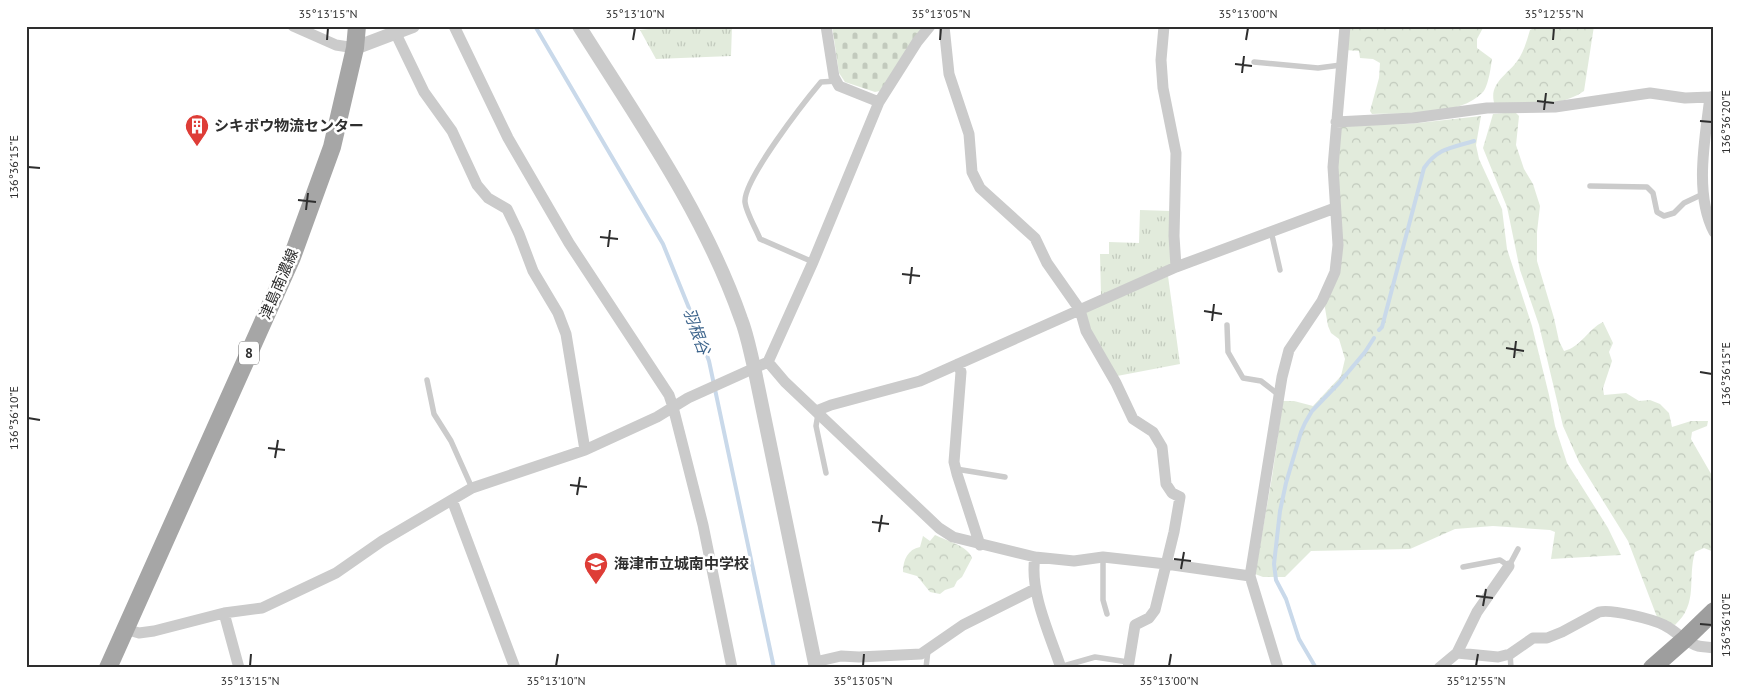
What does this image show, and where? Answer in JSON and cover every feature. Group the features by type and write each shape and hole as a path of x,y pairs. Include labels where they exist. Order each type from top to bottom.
{"highway":[{"path":"1652,668 1714,611"}],"main road":[{"name":"津島南濃線","path":"108,668 292,257 332,147 355,48 357,26"}],"street":[{"path":"293,26 336,45 355,48 414,26"},
{"path":"454,26 517,154 568,243 669,395 702,525 732,668"},
{"path":"579,26 685,197 721,271 742,320 749,369 816,665 840,656 921,654 963,624 1035,589"},
{"path":"826,26 834,77 839,86 879,102"},
{"path":"125,629 139,633 154,631 224,613 262,608 336,573 382,541 472,488 585,450 657,417 688,398 768,362 813,262 879,102 917,42 930,26"},
{"path":"944,26 949,74 969,134 972,172 980,188 1035,238 1047,263 1080,310 1086,332 1116,383 1133,419 1152,432 1162,447 1166,484 1172,493 1180,497 1174,532 1155,610 1150,618 1135,625 1128,665"},
{"path":"1164,26 1163,88 1176,153 1174,236 1176,267"},
{"path":"1278,668 1250,576 1279,395 1289,350 1322,301 1335,272 1338,245 1334,208 1333,167 1345,26"},
{"path":"396,34 424,92 452,132 477,185 488,198 506,209 519,234 533,272 558,313 566,334 585,450"},
{"path":"1336,122 1413,118 1487,108 1555,107 1650,94 1685,98 1712,96 1706,126 1703,194 1705,208 1714,232"},
{"path":"817,412 831,406 920,381 1176,267 1270,230 1334,208"},
{"path":"768,362 785,382 939,528 953,537 1035,557 1074,561 1103,557 1250,576"},
{"path":"958,364 962,372 954,448 956,469 980,545"},
{"path":"452,500 515,668"},
{"path":"1035,557 1033,569 1035,589 1060,667"},
{"path":"1439,668 1457,653 1477,612 1509,566"},
{"path":"1457,653 1498,656 1510,654 1533,638 1547,638 1606,610 1663,624 1698,646 1714,648"},
{"path":"224,613 239,668"}],"lane":[{"path":"1254,62 1318,68 1341,65"},
{"path":"813,262 760,239 745,203 746,189 792,118 821,82 836,81"},
{"path":"1590,186 1647,187 1653,193 1657,212 1664,216 1674,213 1684,202 1703,194"},
{"path":"1270,230 1280,270"},
{"path":"1227,325 1228,352 1243,378 1261,381 1279,395"},
{"path":"427,380 434,414 451,441 472,488"},
{"path":"817,412 816,426 826,473"},
{"path":"956,469 1005,476"},
{"path":"1463,567 1500,560 1509,566 1518,549"},
{"path":"1103,557 1102,600 1106,614"},
{"path":"926,668 928,649"},
{"path":"1510,654 1511,668"},
{"path":"1060,667 1095,657 1128,665"}],"green space":[{"path":"675,26 732,26 731,56 656,59 640,30"},
{"path":"832,26 920,26 922,28 880,91 875,92 845,82 839,73"},
{"path":"1348,26 1484,26 1477,39 1477,48 1492,59 1485,89 1473,100 1446,110 1372,114 1370,111 1379,78 1380,63 1373,59 1360,58 1359,51 1345,50"},
{"path":"1539,26 1594,26 1584,91 1553,103 1495,106 1493,98 1496,85 1518,60 1530,30"},
{"path":"1515,112 1519,116 1516,145 1524,169 1533,184 1540,206 1537,232 1537,261 1559,341 1564,351 1575,346 1603,322 1613,343 1609,352 1612,361 1603,388 1604,395 1626,393 1639,401 1650,400 1660,404 1669,413 1672,427 1691,421 1708,421 1707,426 1692,432 1691,439 1714,479 1714,552 1704,548 1695,552 1690,599 1682,617 1675,625 1657,617 1628,541 1579,462 1563,426 1539,325 1520,270 1507,207 1483,148 1493,114"},
{"path":"1481,116 1476,145 1479,159 1502,209 1507,249 1532,326 1555,426 1567,463 1608,528 1621,555 1551,559 1555,532 1550,530 1493,526 1455,529 1410,549 1311,551 1285,577 1263,577 1255,574 1283,401 1294,401 1313,406 1341,376 1345,359 1339,339 1331,333 1328,326 1324,302 1337,273 1337,168 1340,125 1409,124"},
{"path":"1140,210 1171,211 1172,264 1101,295 1100,254 1109,254 1109,242 1139,243"},
{"path":"1168,276 1180,364 1117,376 1089,332 1085,312"},
{"path":"935,535 962,547 972,558 962,577 954,587 940,594 930,592 917,576 903,572 907,556 912,550 920,547 923,536 930,541"}],"waterway":[{"name":"羽根谷","path":"535,26 663,244 709,361 774,668"},
{"path":"1379,330 1382,327 1424,168 1434,156 1452,147 1474,141"},
{"path":"1316,668 1299,639 1286,599 1276,580 1274,564 1280,511 1286,483 1305,423 1312,411 1339,383 1374,338"}],"place":[{"name":"シキボウ物流センター","path":"197,147"},
{"name":"海津市立城南中学校","path":"596,585"}]}
